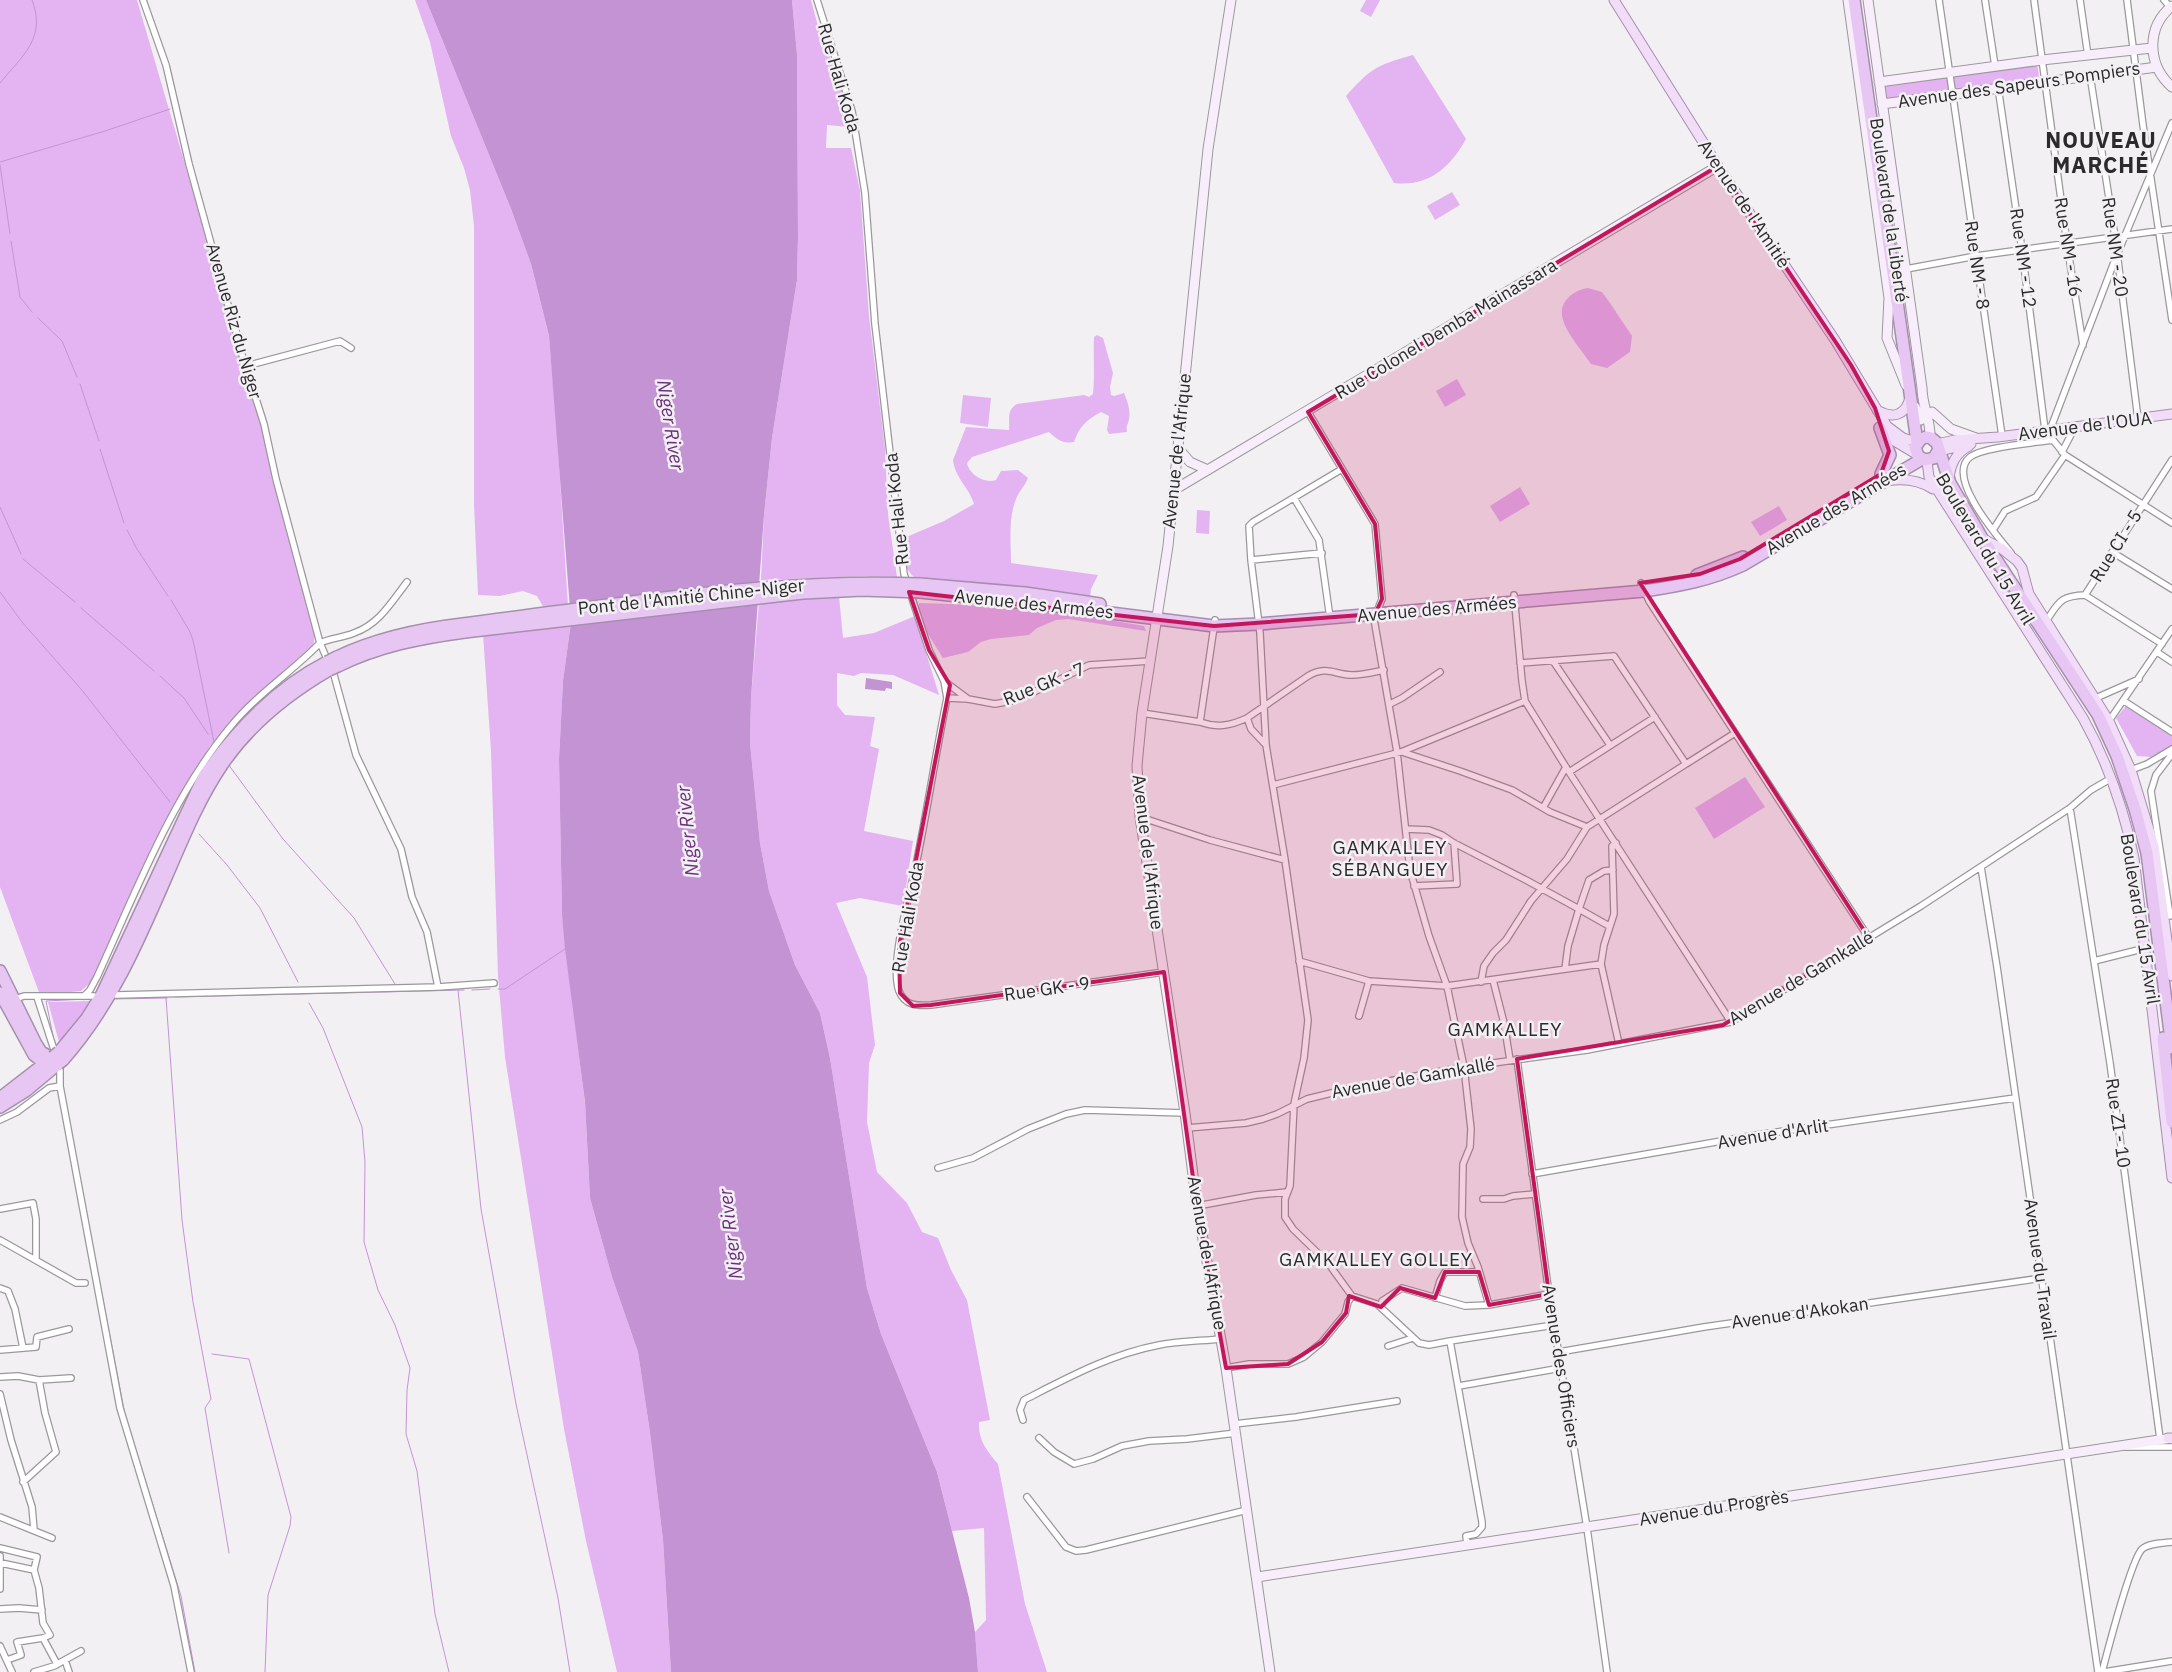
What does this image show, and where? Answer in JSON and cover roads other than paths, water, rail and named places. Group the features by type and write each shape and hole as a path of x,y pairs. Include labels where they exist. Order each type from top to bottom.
{"highway":[{"name":"Boulevard de la Liberté","path":"1854,0 1911,396 1928,449"},
{"name":"Boulevard de la Liberté","path":"1860,0 1910,359 1928,449"},
{"path":"1880,428 1890,455 1882,478"},
{"name":"Avenue des Armées","path":"920,588 1025,593 1157,616 1214,623 1259,621 1642,587 1700,574 1740,559 1882,478 1928,449"},
{"name":"Boulevard du 15 Avril","path":"1928,449 1982,538 2098,715 2122,769 2147,853 2172,1048"},
{"name":"Boulevard du 15 Avril","path":"1928,449 1947,500 2096,727 2118,779 2141,861 2156,974 2172,1122"},
{"name":"Pont de l'Amitié Chine-Niger","path":"55,1060 82,1025 102,994 190,814 204,776 224,756 256,713 282,690 382,639 415,631 464,628 801,584 864,582 920,588"},
{"path":"0,971 5,999 34,1055 35,1065 30,1076"},
{"path":"5,999 40,1050 55,1060"},
{"path":"34,1055 55,1060"},
{"path":"0,1098 55,1060"},
{"path":"0,1106 27,1090 55,1060"}],"main road":[{"name":"Avenue de l'Afrique","path":"1230,0 1208,149 1174,490 1142,713 1137,766 1140,817 1185,1113 1197,1206 1226,1368 1270,1672"},
{"name":"Avenue de l'Amitié","path":"1614,0 1718,166 1835,340 1875,408"},
{"name":"Boulevard de la Liberté","path":"1848,0 1889,298 1887,338 1921,420"},
{"name":"Boulevard de la Liberté","path":"1868,0 1924,406 1930,425 1928,449"},
{"path":"2169,4 2155,29 2152,48 2157,67 2172,87"},
{"name":"Avenue des Sapeurs Pompiers","path":"1879,82 2042,60 2152,48"},
{"name":"Avenue des Sapeurs Pompiers","path":"1882,104 1952,93 2157,67"},
{"name":"Rue Colonel Demba Mainassara","path":"1174,490 1308,412 1718,166"},
{"name":"Boulevard de la Liberté","path":"1922,388 1932,412 1928,449"},
{"path":"1875,408 1888,415 1896,416 1906,409 1911,396"},
{"path":"1875,408 1880,428 1892,439 1928,449"},
{"path":"1875,408 1893,432 1928,449"},
{"path":"1932,412 1951,429 1977,441"},
{"name":"Avenue de l'OUA","path":"1928,449 2048,430 2172,414"},
{"path":"1950,483 1950,470 1954,459 1962,450 1977,441"},
{"path":"1178,448 1190,462 1208,470"},
{"name":"Boulevard du 15 Avril","path":"1928,449 1923,474 1933,489 1947,500 2083,718 2098,748 2110,779 2129,836 2134,858 2172,1178"},
{"path":"1176,468 1182,475 1196,477"},
{"path":"1882,478 1910,480 1933,489"},
{"name":"Boulevard du 15 Avril","path":"1982,538 2017,560 2024,574 2029,594 2096,698 2131,770 2154,846 2169,917 2172,975"},
{"name":"Avenue du Progrès","path":"1257,1577 2168,1438"}],"street":[{"name":"Avenue Riz du Niger","path":"143,0 164,58 188,164 264,424 276,479 320,643 334,675 356,755 401,849 412,897 427,932 438,987"},
{"name":"Rue Hali Koda","path":"818,0 852,111 864,184 875,324 904,574 929,650 944,681 947,698 896,964 896,980 900,993 907,1003 913,1006"},
{"name":"Rue NM - 8","path":"1940,0 2000,437"},
{"path":"1985,0 1995,66"},
{"name":"Rue NM - 16","path":"2034,0 2067,244 2083,345"},
{"path":"2080,0 2088,56"},
{"path":"2126,0 2172,320"},
{"name":"Rue NM - 20","path":"2090,75 2115,237 2116,257 2138,419"},
{"name":"Rue NM - 12","path":"1998,87 2048,430"},
{"path":"2172,124 2116,257 2048,430 2053,440 2064,453 2172,523"},
{"path":"1906,270 1976,256 2172,229"},
{"path":"246,366 340,341 351,348"},
{"path":"1308,412 1375,524 1382,599 1374,619 1399,752 1410,870 1429,936 1447,986 1464,1067 1471,1128 1470,1147 1463,1164 1462,1217 1468,1243 1489,1305"},
{"path":"1993,530 2005,510 2036,497 2064,453 2075,427"},
{"path":"2017,560 1974,503 1965,483 1965,468 1968,459 1985,451 2053,440"},
{"name":"Rue CI - 5","path":"2049,617 2058,603 2070,596 2085,595 2172,460"},
{"path":"1342,469 1250,524 1251,560 1259,621 1262,706 1266,745 1308,1020 1304,1058 1294,1104 1290,1186 1284,1207 1288,1223 1328,1263 1352,1296 1371,1301 1381,1307 1413,1338 1424,1345 1554,1325"},
{"path":"1294,498 1318,537 1322,553 1330,615"},
{"path":"2112,552 2172,589"},
{"path":"1251,560 1322,553"},
{"path":"84,996 90,990 97,977 179,803 197,770 214,746 243,712 320,643 333,637 353,634 370,625 382,616 407,582"},
{"path":"1642,587 1869,938"},
{"path":"2085,595 2162,644"},
{"path":"1514,598 1525,701 1567,770 1731,1022"},
{"path":"1200,722 1214,623"},
{"path":"2109,722 2172,628"},
{"path":"2157,652 2172,662"},
{"path":"1520,663 1614,656 1686,764"},
{"name":"Rue GK - 7","path":"947,698 968,699 996,704 1036,691 1088,666 1150,660"},
{"path":"1553,661 1610,745"},
{"path":"1142,713 1200,722 1213,726 1226,726 1247,718 1311,674 1327,670 1354,675 1384,670"},
{"path":"1390,704 1440,672"},
{"path":"2096,698 2139,678"},
{"path":"944,681 968,699"},
{"path":"1273,785 1399,752 1525,701"},
{"path":"2124,701 2172,732"},
{"path":"1543,808 1567,770 1655,717"},
{"path":"1247,718 1251,728 1266,745"},
{"path":"1481,982 1484,966 1493,953 1506,940 1531,901 1567,859 1587,827 1735,733"},
{"path":"2131,770 2147,764 2172,749"},
{"path":"1399,752 1444,765 1512,790 1543,808 1587,827"},
{"path":"2169,917 2151,791 2156,775 2172,754"},
{"name":"Avenue de Gamkallé","path":"1187,1128 1263,1119 1284,1111 1294,1104 1336,1091 1464,1067 1587,1050 1731,1022 1981,867 2070,808 2091,790 2110,779"},
{"name":"Rue ZI - 10","path":"2070,808 2168,1438"},
{"path":"1140,817 1210,840 1285,860"},
{"path":"1406,828 1429,830 1442,835 1610,926"},
{"path":"1414,886 1457,884 1454,843"},
{"path":"1616,843 1611,848 1614,914 1601,964 1619,1044"},
{"name":"Avenue du Travail","path":"1981,867 2101,1672"},
{"path":"1565,969 1568,946 1588,880 1604,871 1613,870"},
{"path":"2094,961 2146,948"},
{"path":"1299,961 1369,981 1447,986 1601,964"},
{"name":"Rue GK - 9","path":"913,1006 1164,972"},
{"path":"1493,980 1504,1023 1510,1060"},
{"path":"1359,1016 1369,981"},
{"path":"116,995 438,987 494,983"},
{"path":"5,999 94,996"},
{"path":"37,997 52,1046 61,1067 60,1086 120,1408 174,1586 192,1672"},
{"name":"Avenue des Officiers","path":"1517,1059 1549,1294 1587,1528 1607,1672"},
{"path":"0,1120 17,1112 48,1088 60,1086"},
{"name":"Avenue d'Arlit","path":"1532,1174 1756,1136 2015,1098"},
{"path":"938,1168 973,1158 1028,1129 1066,1114 1085,1110 1185,1113"},
{"path":"1197,1206 1256,1195 1287,1192"},
{"path":"1483,1199 1504,1200 1513,1196 1535,1194"},
{"path":"0,1209 33,1203 36,1219 36,1258"},
{"path":"0,1240 36,1258 76,1283 85,1284"},
{"path":"1435,1298 1440,1281 1446,1272 1479,1272"},
{"name":"Avenue d'Akokan","path":"1559,1352 1713,1325 2042,1278"},
{"path":"0,1288 8,1292 15,1310 23,1348"},
{"path":"1381,1307 1382,1301 1402,1288 1465,1306 1489,1305 1549,1294"},
{"path":"1226,1368 1249,1364 1288,1364 1304,1357 1322,1342 1346,1313 1348,1302 1352,1296"},
{"path":"0,1350 36,1347 36,1337 69,1329"},
{"path":"1388,1346 1413,1338"},
{"path":"1023,1420 1020,1410 1024,1400 1097,1365 1161,1344 1221,1339"},
{"path":"1450,1341 1459,1386 1460,1408 1482,1525 1476,1534 1466,1536 1467,1545"},
{"path":"1459,1386 1561,1368"},
{"path":"0,1377 18,1376 39,1380 71,1378"},
{"path":"23,1482 55,1454 56,1450 45,1414 39,1380"},
{"path":"0,1394 3,1424 32,1507 34,1530"},
{"path":"1039,1438 1054,1452 1074,1464 1093,1459 1122,1446 1149,1441 1187,1439 1296,1416 1397,1401"},
{"path":"2119,1446 2134,1448 2172,1447"},
{"path":"1027,1497 1066,1546 1076,1551 1247,1510"},
{"path":"0,1517 52,1538"},
{"path":"2172,1542 2150,1545 2143,1548 2139,1553 2101,1672 2172,1661"},
{"path":"0,1548 36,1556 34,1570 43,1623 50,1635 17,1642 21,1655 7,1660"},
{"path":"0,1556 0,1589"},
{"path":"1,1563 34,1570"},
{"path":"0,1609 42,1610"},
{"path":"43,1638 57,1664"},
{"path":"0,1646 12,1672"},
{"path":"34,1672 57,1664 81,1651"},
{"path":"65,1660 69,1672"}],"water":[{"name":"Niger River","path":"426,0 792,0 797,54 797,280 772,438 764,515 751,698 750,743 760,843 769,891 795,965 820,1013 830,1058 867,1288 881,1334 937,1472 969,1598 975,1632 978,1672 671,1672 663,1540 650,1433 638,1352 612,1277 590,1198 585,1102 565,949 562,915 559,759 563,681 571,622 549,336 531,264 511,209"},
{"path":"866,678 892,682 892,689 886,688 885,691 865,689"}],"waterway":[{"path":"0,83 24,55 34,36 36,13 32,0"},
{"path":"0,162 105,131 170,109"},
{"path":"0,165 10,234"},
{"path":"11,241 20,297 32,312"},
{"path":"38,318 62,341 77,377"},
{"path":"80,384 99,441"},
{"path":"100,449 124,523"},
{"path":"0,507 21,554"},
{"path":"127,530 137,549 168,596"},
{"path":"23,559 75,602"},
{"path":"0,592 22,622 81,689 170,802"},
{"path":"171,600 193,640 214,742"},
{"path":"81,608 154,671"},
{"path":"160,676 184,698 208,734"},
{"path":"228,764 283,839 354,918 395,984"},
{"path":"199,834 227,865 260,908 298,982"},
{"path":"498,989 505,989 565,949"},
{"path":"472,990 490,989"},
{"path":"458,990 481,1209 516,1404 558,1598 570,1672"},
{"path":"175,997 464,990"},
{"path":"166,998 182,1220 193,1302 211,1399 205,1408 229,1553"},
{"path":"114,999 167,998"},
{"path":"54,1041 46,1001 86,999"},
{"path":"309,1003 323,1028 362,1127 365,1162 364,1242 378,1290 395,1325 410,1368 407,1390 406,1434 417,1471 435,1614 449,1672"},
{"path":"96,1263 125,1415 181,1596 195,1672"},
{"path":"212,1354 249,1359 291,1517 290,1526 268,1595 265,1672"}],"district":[{"name":"NOUVEAU MARCHÉ","path":"2101,152"},
{"name":"GAMKALLEY SÉBANGUEY","path":"1390,858"},
{"name":"GAMKALLEY","path":"1505,1029"},
{"name":"GAMKALLEY GOLLEY","path":"1376,1259"}]}
